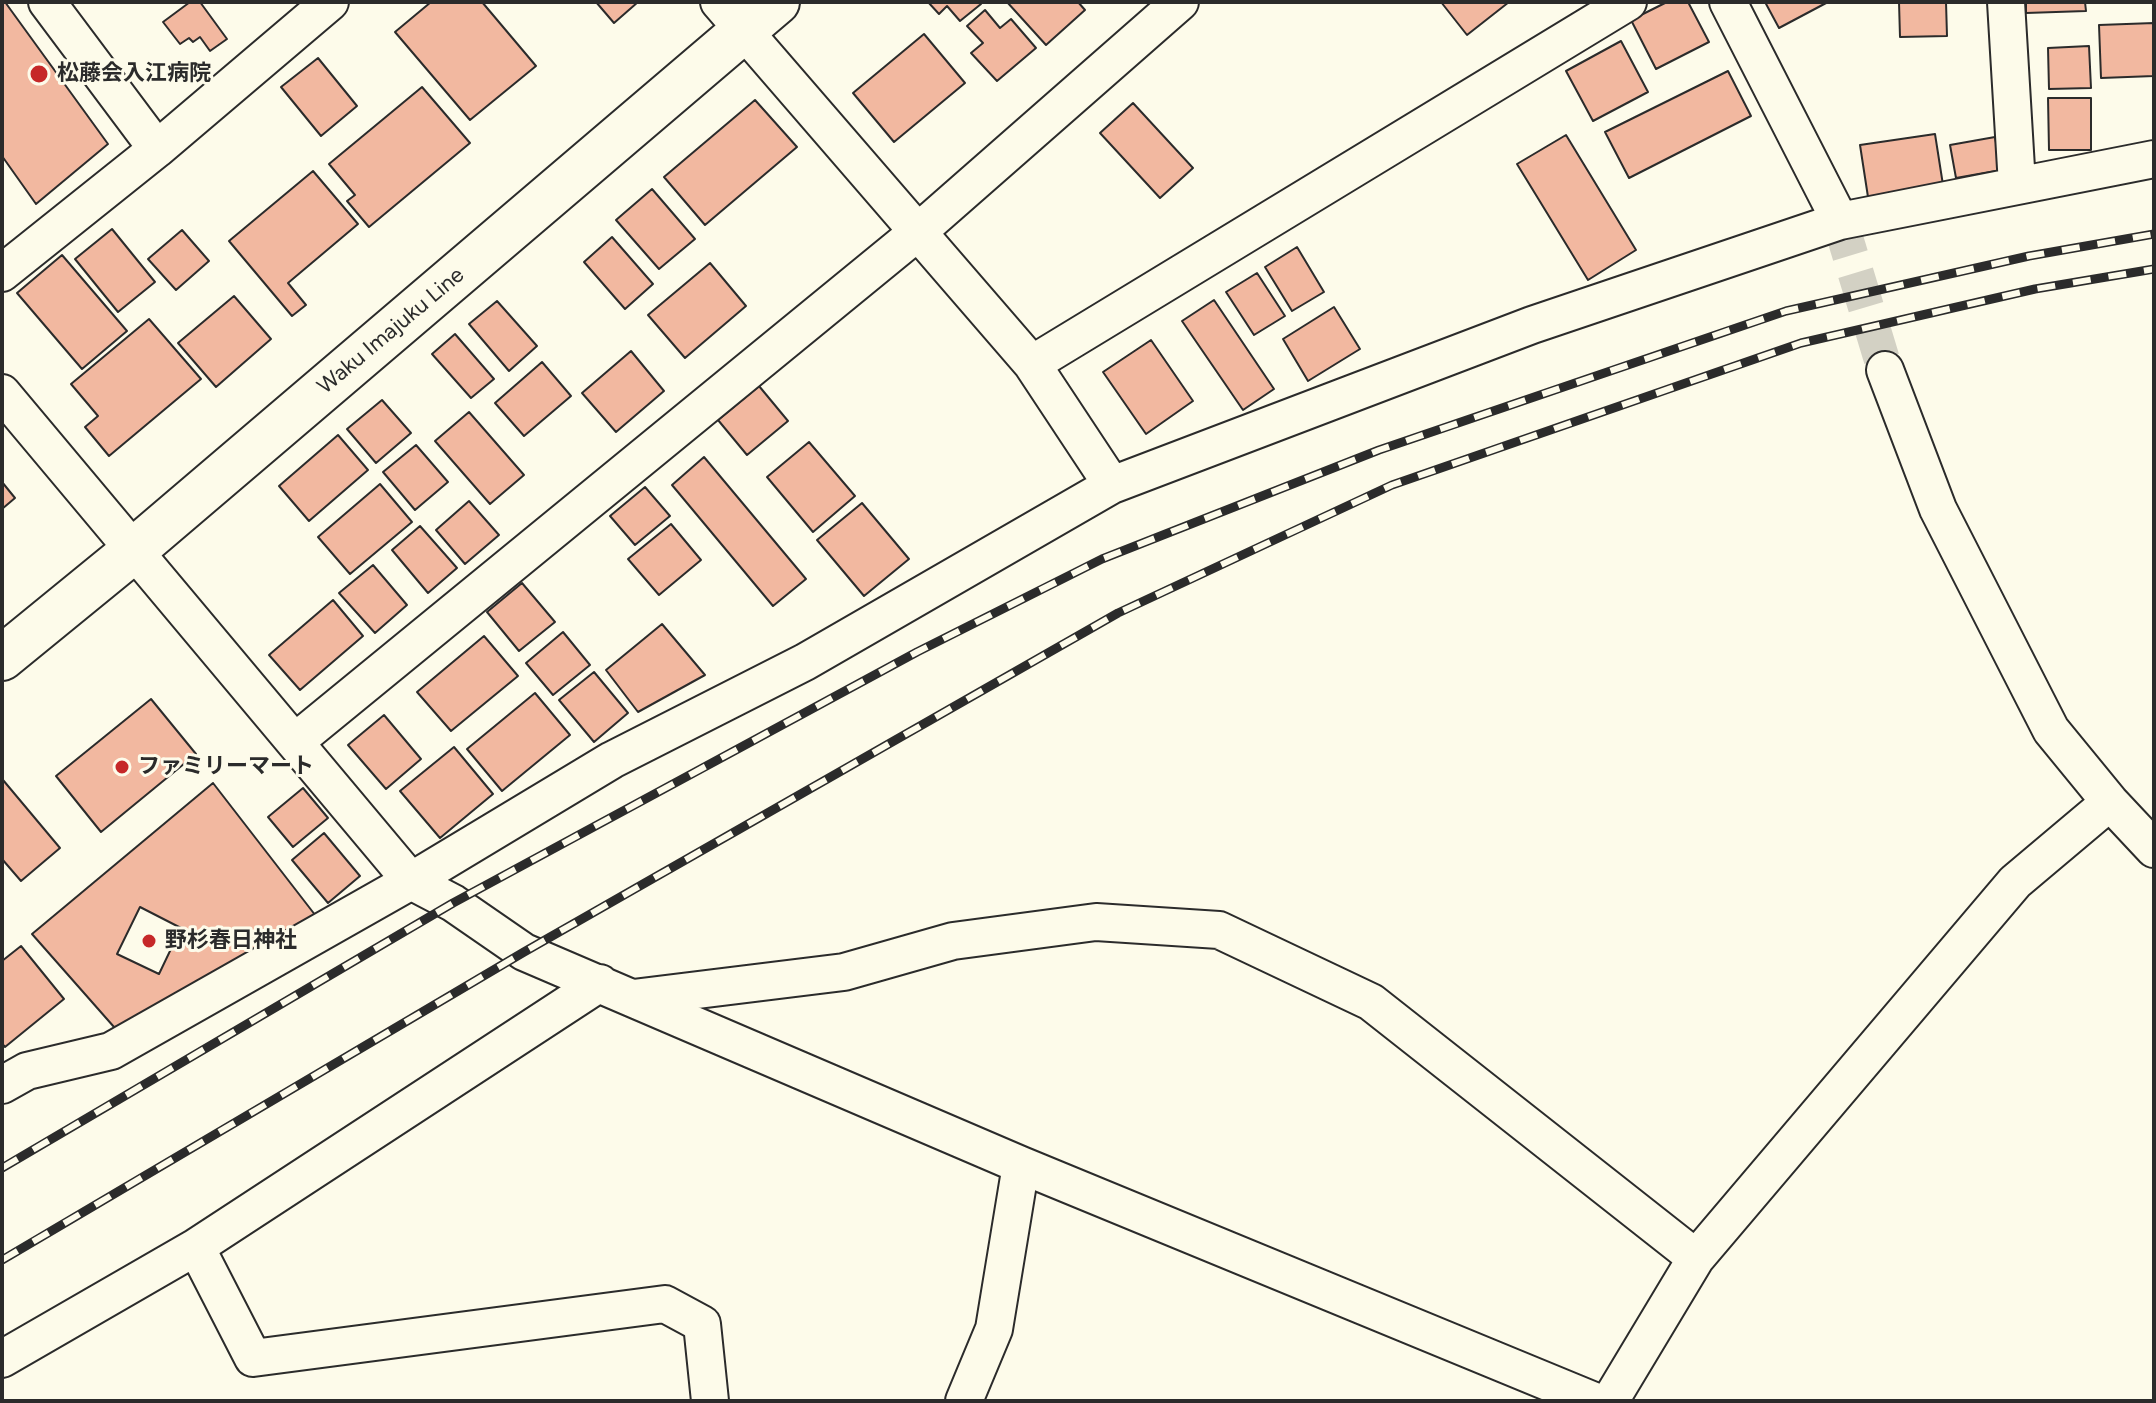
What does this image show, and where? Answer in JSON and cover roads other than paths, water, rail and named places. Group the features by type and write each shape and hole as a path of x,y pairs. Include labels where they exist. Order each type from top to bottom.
{"main road":[{"name":"Waku Imajuku Line","path":"2,658 133,551 732,16 777,2"}],"street":[{"path":"47,2 157,149"},
{"path":"2,273 157,149 330,2"},
{"path":"296,741 919,231 1180,2"},
{"path":"1032,364 1628,2"},
{"path":"1728,2 1840,221"},
{"path":"2006,2 2017,185"},
{"path":"732,16 1032,364 1112,485"},
{"path":"2,1085 27,1071 111,1051 411,881 612,760 805,662 1112,485 1532,325 1840,221 2154,159"},
{"path":"1885,370 1938,509 2051,730 2110,802 2154,849"},
{"path":"2,393 411,881 453,903 524,952 1021,1165 1594,1401"},
{"path":"1610,1401 1696,1258 2015,882 2110,802"},
{"path":"2,1359 196,1247 616,991 844,972 953,941 1096,922 1219,930 1371,1002 1696,1258"},
{"path":"964,1401 994,1329 1021,1165"},
{"path":"196,1247 253,1358 665,1304 702,1324 710,1401"}],"tunnel":[{"path":"1840,221 1885,370"}],"railway":[{"path":"2,1168 453,903 917,652 1102,559 1379,450 1786,311 2029,256 2154,234"},
{"path":"2,1260 524,952 1118,613 1392,485 1801,343 2035,289 2154,269"}],"place":[{"name":"松藤会入江病院","path":"39,74"},
{"name":"ファミリーマート","path":"122,767"},
{"name":"野杉春日神社","path":"149,941"}]}
